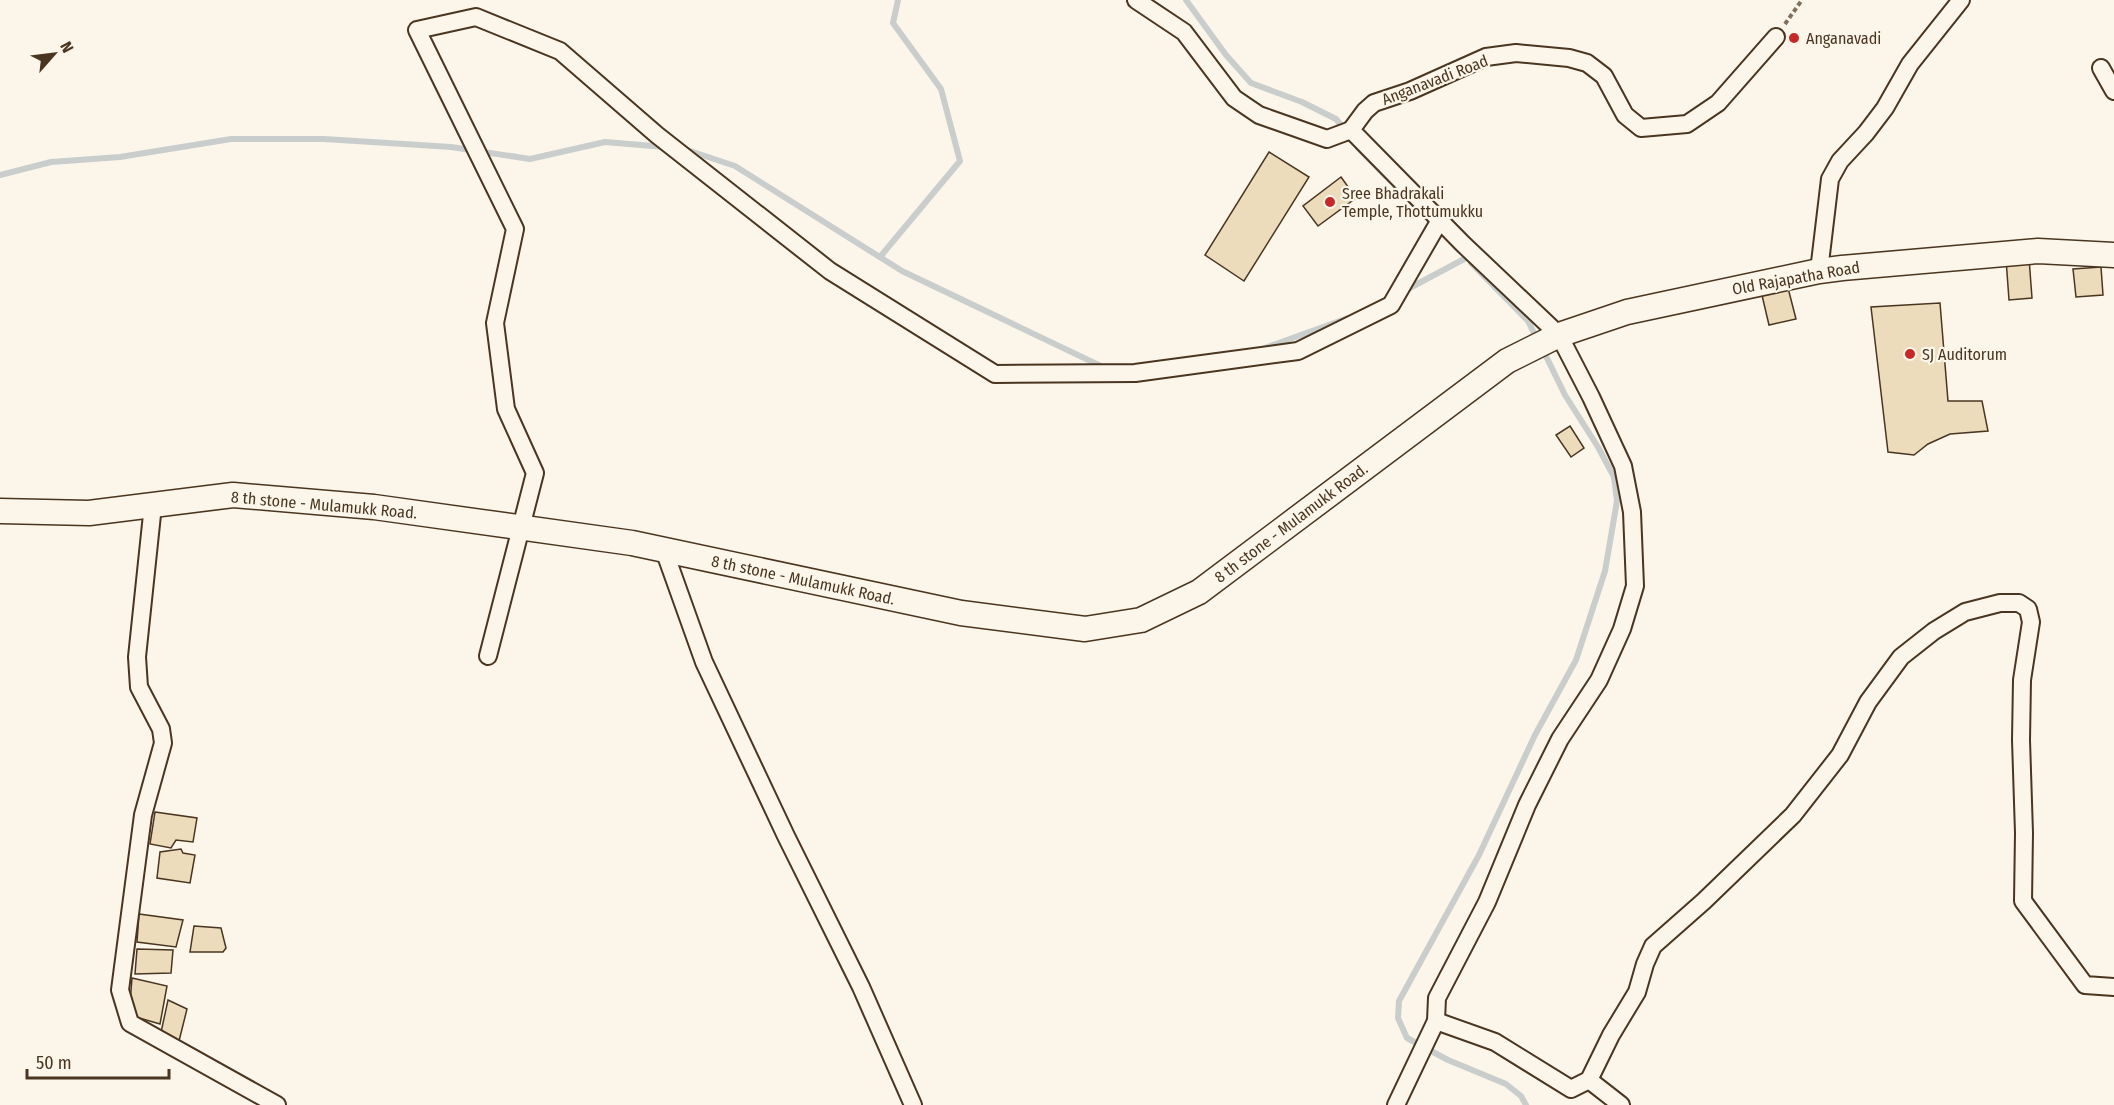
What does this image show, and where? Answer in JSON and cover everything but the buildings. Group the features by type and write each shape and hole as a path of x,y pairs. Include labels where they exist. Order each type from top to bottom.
{"main road":[{"name":"Old Rajapatha Road","path":"1524,353 1555,337 1627,312 1819,271 2038,251 2114,255"},
{"name":"8 th stone - Mulamukk Road.","path":"0,512 90,513 233,495 374,507 621,542 961,613 1085,629 1141,620 1199,592 1507,361 1524,353"}],"street":[{"path":"1136,0 1184,32 1234,98 1259,115 1327,139 1351,130 1555,337 1591,397 1623,466 1632,512 1635,586 1622,629 1599,680 1560,740 1527,805 1487,902 1437,998 1430,1035 1396,1105"},
{"path":"1819,271 1830,179 1840,161 1885,108 1910,64 1961,0"},
{"path":"488,656 535,473 506,410 495,323 515,229 417,30 476,17 560,51 657,135 830,271 995,374 1135,373 1298,351 1391,305 1439,220"},
{"name":"Anganavadi Road","path":"1351,130 1374,103 1410,91 1486,57 1516,53 1569,58 1587,63 1604,76 1625,115 1641,128 1687,124 1718,103 1776,37"},
{"path":"2101,68 2114,91"},
{"path":"153,505 137,657 139,687 161,729 163,743 143,815 120,990 130,1023 277,1105"},
{"path":"663,550 704,662 786,836 861,987 913,1105"},
{"path":"1430,1035 1495,1042 1571,1089 1589,1080 1611,1035 1637,992 1653,946 1704,901 1793,814 1840,755 1868,702 1901,657 1934,631 1965,612 2000,603 2019,603 2028,609 2031,622 2022,680 2021,740 2025,832 2023,901 2085,985 2114,987"},
{"path":"1589,1080 1621,1105"}],"path":[{"path":"1776,37 1802,0"}],"waterway":[{"path":"880,257 960,161 941,89 893,23 898,0"},
{"path":"1186,0 1226,55 1251,83 1302,102 1336,119 1345,130"},
{"path":"0,175 51,162 120,157 231,139 324,139 451,147 530,159 605,142 665,147"},
{"path":"1358,148 1422,213"},
{"path":"684,149 735,166 902,271 1105,368"},
{"path":"1406,290 1466,258"},
{"path":"1471,263 1528,321 1538,341"},
{"path":"1262,349 1348,318"},
{"path":"1526,1105 1521,1096 1506,1084 1448,1060 1407,1038 1398,1018 1399,1001 1479,855 1535,735 1576,660 1605,571 1617,501 1614,477 1565,395 1543,350"}],"place":[{"name":"Anganavadi","path":"1794,38"},
{"name":"Sree Bhadrakali Temple, Thottumukku","path":"1330,202"},
{"name":"SJ Auditorum","path":"1910,354"}]}
